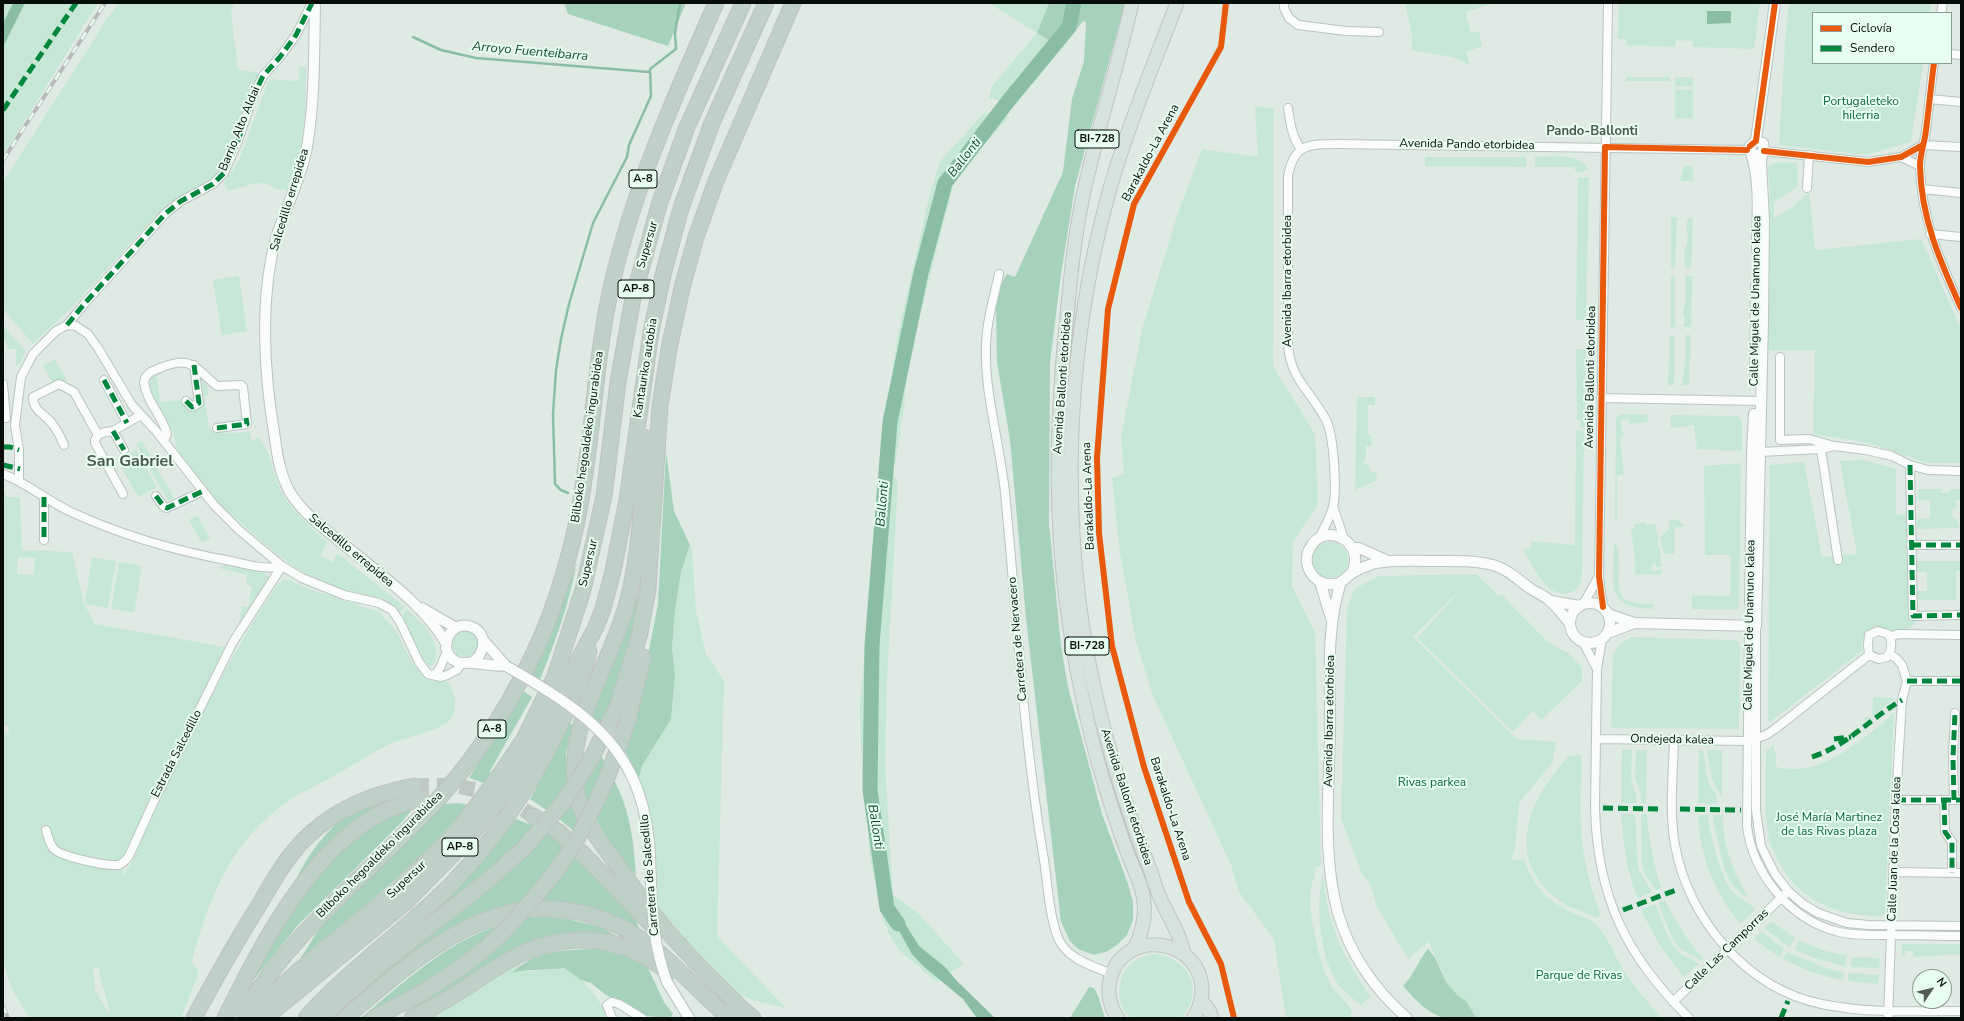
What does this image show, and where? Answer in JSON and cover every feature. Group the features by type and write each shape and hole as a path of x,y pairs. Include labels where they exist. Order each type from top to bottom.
{"highway":[{"name":"Bilboko hegoaldeko ingurabidea","path":"241,1018 264,981 309,927 427,811 465,766 490,732 532,657 553,606 567,564 577,520 602,340 612,288 628,224 656,146 716,3"},
{"name":"Supersur","path":"245,1018 302,968 395,892 457,832 502,773 524,739 555,676 583,590 604,496 618,382 633,298 643,261 660,202 687,127 742,3"},
{"name":"Kantauriko autobia","path":"595,629 603,608 613,571 628,500 644,378 663,275 691,179 712,123 766,3"},
{"path":"320,1018 381,964 486,882 524,848 562,804 589,763 608,727 627,681 640,632 648,588 660,406 668,349 682,288 696,237 716,181 793,3"},
{"path":"644,378 644,468 635,561 622,620 583,718 576,740 574,772 577,796 592,831 664,926 741,1008"},
{"path":"374,1018 447,978 488,947 532,901 556,871 581,831 609,773 628,720 643,660 652,602 648,588"},
{"name":"Supersur","path":"266,1018 405,903 467,840 517,777 540,741 576,662 595,629"},
{"path":"306,1018 332,991 434,900 467,868 499,828 526,788 557,731 586,666 595,629"},
{"path":"194,1018 226,958 290,855 316,829 338,813 371,797 418,792 402,804 367,822 349,835 314,870 283,914 248,973 225,1018"},
{"path":"533,816 559,832 581,852 689,964 753,1018"},
{"path":"345,1018 410,966 462,930 501,914 537,908 572,911 592,915 628,932 651,946 684,975 725,1015"},
{"path":"412,1018 449,999 511,959 530,950 559,942 580,940 618,944 644,956 676,977 700,998 725,1015"}],"main road":[{"name":"Avenida Ballonti etorbidea","path":"1132,3 1085,189 1074,241 1058,417 1057,469 1061,556 1066,606 1078,680 1104,784 1120,835 1142,889 1145,903 1145,915 1141,934 1134,949"},
{"name":"Avenida Ballonti etorbidea","path":"1177,3 1123,148 1106,204 1092,264 1081,323 1076,373 1072,446 1072,492 1076,570 1091,670 1099,709 1112,761 1132,823 1162,900 1183,943 1184,954"},
{"name":"BI-728","path":"1118,1018 1110,1001 1109,987 1112,974 1124,956 1134,949 1146,945 1160,944 1173,948 1184,954 1193,963 1199,975 1202,987 1201,1000 1193,1018"},
{"path":"1201,1000 1209,1010 1212,1018"}],"street":[{"name":"Barrio Alto Aldai","path":"19,480 20,469 15,425 20,377 25,367 41,345 56,331 67,325 166,213 181,201 213,184 224,173 252,100 263,76 280,57 296,35 312,3"},
{"name":"Salcedillo errepidea","path":"315,3 312,116 307,148 300,174 275,243 268,286 265,345 266,376 271,414 283,477 293,497 309,516 412,602"},
{"path":"1284,3 1284,8 1290,18 1298,25 1346,31 1379,32"},
{"name":"Avenida Ballonti etorbidea","path":"1605,610 1599,576 1608,3"},
{"name":"Calle Miguel de Unamuno kalea","path":"1775,3 1759,123 1753,146 1757,206 1758,401 1760,452 1746,810 1749,840 1762,872 1781,897 1797,912 1827,928 1856,934 1961,936"},
{"path":"1934,64 1920,166 1922,189 1930,234 1941,264 1961,308"},
{"path":"1929,99 1961,102"},
{"path":"1288,108 1290,123 1297,145 1300,149"},
{"name":"Avenida Pando etorbidea","path":"1300,149 1310,144 1731,148 1753,146"},
{"path":"1753,146 1758,156 1763,152 1809,155 1868,162 1901,157 1923,145 1961,148"},
{"name":"Avenida Ibarra etorbidea","path":"1300,149 1290,164 1288,177 1289,357 1299,382 1320,410 1331,430 1334,462 1333,506 1320,538 1314,543 1307,556 1309,571 1320,582 1331,620"},
{"name":"Calle Miguel de Unamuno kalea","path":"1763,152 1761,163 1764,220 1758,401 1752,454 1753,626 1757,739 1756,810 1758,834 1762,850 1772,870 1788,891 1803,904 1833,919 1861,925 1961,926"},
{"path":"1807,188 1809,155"},
{"path":"1901,157 1920,166"},
{"path":"1922,189 1961,193"},
{"path":"1930,234 1961,236"},
{"name":"Carretera de Nervacero","path":"999,274 987,332 987,384 999,445 1005,492 1020,668 1035,811 1048,894 1059,939 1068,953 1088,965 1112,974"},
{"path":"67,325 76,326 88,334 98,348 124,395 164,441 202,491 239,530 282,566 326,589 360,600 386,606 397,616 424,670 428,674 441,677 480,657 484,647 484,641"},
{"path":"1780,357 1780,440 1808,440 1892,456 1910,465 1928,470 1961,471"},
{"path":"164,441 167,434 166,427 148,396 144,386 145,378 150,372 174,362 183,362 194,365 217,386 241,385 243,387 247,424 217,428"},
{"path":"186,402 192,407 199,403 194,365"},
{"path":"104,380 127,423"},
{"path":"3,384 4,418 15,425"},
{"path":"64,445 52,423 42,416 33,401 33,397 38,393 54,386 62,385 74,392 98,435"},
{"path":"1601,398 1758,401"},
{"path":"124,494 94,440 98,435 113,431 141,415"},
{"path":"113,431 124,450"},
{"path":"1760,452 1821,449 1834,446"},
{"path":"1821,449 1838,560"},
{"path":"1910,465 1913,616 1961,616"},
{"path":"3,474 19,480 44,497 81,516 156,544 195,555 261,567 282,566"},
{"path":"156,496 161,504 167,508 202,491"},
{"path":"44,497 44,540"},
{"path":"1333,506 1344,539"},
{"path":"1320,538 1336,536 1344,539 1353,548 1356,561 1352,573"},
{"path":"1911,545 1961,546"},
{"path":"1353,548 1359,548 1388,561"},
{"path":"1320,582 1334,585 1341,582 1352,573 1371,565 1388,561 1471,562 1493,565 1511,573 1551,601 1569,622 1573,634 1583,642 1596,669"},
{"name":"Estrada Salcedillo","path":"46,830 51,845 62,854 108,865 119,865 125,861 129,856 154,800 232,642 282,566"},
{"name":"Avenida Ballonti etorbidea","path":"1581,604 1599,576"},
{"name":"Avenida Ibarra etorbidea","path":"1341,582 1331,620 1329,823 1331,883 1338,913 1356,958 1374,984 1407,1018"},
{"path":"1551,601 1597,604 1605,610 1634,623 1753,626"},
{"path":"412,602 456,628"},
{"path":"412,602 436,627 453,659 466,663 506,666"},
{"path":"1569,622 1572,613 1581,604"},
{"path":"1605,610 1610,626 1605,636 1596,669 1596,829 1598,851 1614,914 1639,961 1673,1002 1690,1018"},
{"path":"1583,642 1596,642 1605,636 1634,623"},
{"path":"435,675 440,668 451,631 456,628 468,626 478,631 484,641 506,666"},
{"path":"1878,631 1884,632 1890,637 1891,648 1889,654 1887,657 1879,659 1869,656 1869,635 1878,631"},
{"path":"1890,637 1898,634 1961,635"},
{"path":"1889,654 1896,658 1902,665 1907,681 1961,681"},
{"name":"Ondejeda kalea","path":"1596,739 1748,741 1757,739 1775,729 1869,656"},
{"name":"Carretera de Salcedillo","path":"506,666 561,699 587,718 608,740 628,769 641,798 648,827 651,906 658,956 667,982 681,1008 689,1018"},
{"name":"Calle Juan de la Cosa kalea","path":"1888,1014 1896,800 1902,700 1907,681"},
{"path":"1896,800 1958,800 1953,758 1955,713"},
{"path":"1674,740 1672,826 1679,864 1686,886 1699,910 1728,950 1749,969 1766,981 1804,999 1842,1008 1888,1014 1961,1011"},
{"path":"1944,800 1945,832 1952,842 1952,873"},
{"path":"1894,872 1961,873"},
{"name":"Calle Las Camporras","path":"1673,1002 1788,891"},
{"path":"612,1018 606,1005 612,1002 619,1004 642,1018"}],"green space":[{"path":"3,3 98,3 3,156"},
{"path":"119,3 234,3 231,13 238,69 260,73 222,167 216,176 182,196 156,216 70,309 33,344 3,309 3,182 107,19"},
{"path":"989,3 1049,3 1037,33"},
{"path":"1405,3 1496,3 1465,12 1471,33 1479,31 1482,46 1466,52 1470,65 1452,57 1411,50 1413,39"},
{"path":"1619,3 1760,3 1754,49 1693,47 1692,41 1676,40 1675,47 1626,45 1626,39 1618,39"},
{"name":"Portugaleteko hilerria","path":"1789,3 1931,3 1930,12 1812,12 1812,64 1923,64 1911,142 1865,155 1779,145 1785,42"},
{"path":"1037,33 1062,48 1033,84 1021,90 1017,104 989,98 992,86"},
{"path":"299,66 306,67 305,115 301,147 287,190 275,189 268,184 255,183 230,191 225,187 224,182 239,160 269,79 299,81"},
{"path":"1626,77 1670,77 1670,81 1626,81"},
{"path":"1675,77 1693,77 1693,86 1675,86"},
{"path":"1675,90 1693,90 1693,118 1675,118"},
{"path":"1255,106 1274,109 1273,366 1315,434 1318,504 1293,542 1292,586 1315,632 1321,866 1316,867 1310,901 1314,932 1323,967 1331,985 1352,1012 1350,1018 1286,1018 1274,939 1239,892 1231,865 1153,696 1136,641 1120,553 1112,478 1124,474 1121,437 1143,326 1178,213 1202,149 1258,157"},
{"path":"985,112 1009,117 957,175 907,367 904,409 895,464 880,463 897,338 929,198 940,161"},
{"path":"1557,156 1572,158 1584,164 1588,169 1578,173 1573,167 1535,167 1535,157"},
{"path":"1425,157 1526,157 1526,167 1425,166"},
{"path":"1779,162 1797,163 1798,186 1774,203 1774,218 1791,208 1809,192 1815,250 1921,239 1961,329 1961,463 1927,463 1869,443 1813,434 1815,350 1768,350 1770,190 1768,174 1769,166"},
{"path":"1684,166 1693,166 1693,181 1680,181"},
{"path":"1589,177 1586,320 1576,320 1578,178"},
{"path":"1671,217 1677,217 1675,268 1671,268"},
{"path":"1688,218 1693,218 1691,269 1685,268 1684,253 1688,239 1686,225"},
{"path":"1671,275 1675,276 1675,327 1670,327"},
{"path":"239,276 247,331 222,335 213,280"},
{"path":"1685,276 1692,276 1691,327 1683,327 1685,319 1683,312 1686,298"},
{"path":"3,326 26,351 19,365 16,365 16,349 8,349 6,342 3,339"},
{"path":"1670,335 1675,336 1674,385 1668,385"},
{"path":"1685,335 1691,335 1689,385 1682,385 1686,356"},
{"path":"1576,349 1586,349 1585,428 1580,428 1580,420 1577,420"},
{"path":"55,359 67,381 53,384 43,366"},
{"path":"157,375 160,402 201,398 199,375 202,377 209,395 204,396 209,427 213,430 223,432 234,433 250,431 252,441 258,437 266,449 278,484 285,498 314,531 327,542 321,556 333,562 337,553 405,607 400,613 396,607 382,598 365,597 331,587 306,575 278,555 220,505 179,456 173,432 151,392 149,381 153,376"},
{"path":"1357,397 1375,397 1375,405 1368,405 1368,434 1371,435 1371,446 1366,446 1366,458 1364,459 1364,464 1368,464 1371,472 1376,472 1377,480 1355,490"},
{"path":"1622,414 1647,414 1648,422 1629,424 1629,419 1621,420 1623,437 1620,438 1624,474 1617,476 1617,519 1615,522 1616,417"},
{"path":"1670,415 1738,416 1742,422 1742,451 1697,449 1694,425 1671,428"},
{"path":"1576,430 1584,431 1582,575 1581,583 1577,589 1564,594 1556,592 1548,587 1536,572 1523,549 1531,549 1531,541 1575,545"},
{"path":"142,441 174,498 168,501 136,444"},
{"path":"136,450 157,487 138,497 117,460"},
{"path":"1863,460 1896,469 1896,514 1912,515 1915,624 1891,641 1884,632 1873,632 1862,641 1862,651 1770,722 1768,720 1770,465 1804,462 1822,557 1857,554 1840,461"},
{"path":"1741,463 1739,607 1735,610 1692,609 1692,595 1730,596 1731,559 1729,555 1705,555 1704,466"},
{"path":"895,477 898,483 887,680 885,763 893,895 919,914 964,964 937,982 901,952 890,936 882,917 870,859 865,785 862,780 860,705 879,478"},
{"path":"1918,489 1941,489 1942,493 1950,492 1950,489 1961,489 1961,500 1956,500 1956,508 1952,509 1953,518 1957,519 1958,526 1961,528 1917,529 1917,519 1930,518 1930,500 1917,500"},
{"path":"6,493 6,497 20,497 22,550 72,552 84,604 95,624 225,647 172,757 125,861 123,876 131,863 181,756 217,686 256,618 277,585 284,580 292,581 306,588 379,612 396,631 413,664 422,674 431,680 448,682 453,691 455,702 454,712 449,721 445,724 430,731 388,745 286,802 262,823 247,840 234,857 223,876 206,916 192,961 199,972 181,1018 30,1018 13,991 3,964 3,734 9,732 8,726 5,726 3,717 3,494","holes":["18,557 35,558 34,575 17,574","93,968 99,968 99,974 109,1008 109,1014 95,990"]},
{"path":"197,515 210,538 202,543 189,520"},
{"path":"1678,519 1685,527 1675,527 1674,554 1664,554 1660,537 1669,530 1669,521"},
{"path":"1645,522 1646,525 1655,524 1659,542 1657,542 1658,547 1660,547 1661,567 1656,567 1656,564 1651,565 1652,572 1662,569 1661,575 1635,574 1635,557 1631,529 1634,528 1634,524"},
{"path":"1330,542 1340,545 1345,550 1348,560 1345,570 1340,575 1330,578 1320,575 1315,570 1312,560 1315,550 1320,545"},
{"path":"1614,543 1617,546 1619,558 1619,587 1621,594 1630,602 1653,604 1653,609 1637,608 1626,604 1619,598 1615,591 1613,581"},
{"path":"690,545 692,549 696,611 706,654 724,681 717,936 786,1008 755,1001 741,995 677,930 659,908 654,833 646,799 639,778 642,766 671,719 675,675 672,648 675,610 681,572"},
{"path":"92,557 116,561 108,608 85,604"},
{"path":"1917,561 1961,561 1961,571 1956,571 1956,600 1917,600 1917,591 1927,591 1927,572 1916,571"},
{"path":"119,562 142,566 134,613 111,609"},
{"path":"226,564 269,575 270,578 239,625 242,606 248,607 252,586 246,585 247,575 219,568"},
{"path":"1476,574 1499,596 1501,594 1547,641 1568,653 1582,667 1582,681 1541,720 1533,711 1513,732 1417,638 1467,583 1413,637 1517,739 1556,742 1553,762 1519,803 1515,848 1512,860 1524,860 1533,879 1550,899 1575,914 1590,920 1599,927 1608,940 1625,973 1662,1018 1474,1018 1446,982 1428,942 1408,959 1377,907 1370,883 1362,874 1341,818 1347,610 1354,589 1379,576"},
{"path":"407,609 425,627 434,641 436,657 433,665 428,666 424,661 402,615"},
{"path":"465,631 474,635 478,644 474,653 465,657 456,653 452,644 456,635"},
{"path":"1631,637 1733,640 1738,642 1740,647 1739,729 1611,728 1613,655 1619,645"},
{"path":"1873,697 1895,698 1872,717"},
{"name":"José María Martinez de las Rivas plaza","path":"1894,713 1885,913 1882,916 1866,916 1834,909 1807,895 1795,885 1785,873 1772,848 1766,817 1766,751 1774,745 1776,765 1778,768 1799,769 1817,765 1841,754 1853,746"},
{"path":"1865,717 1871,717 1864,723"},
{"path":"1622,749 1632,750 1631,779 1637,803 1621,803"},
{"path":"1636,750 1647,750 1646,803 1641,803 1641,795 1635,777"},
{"path":"1699,750 1703,750 1708,782 1716,795 1717,804 1698,803"},
{"path":"1707,750 1722,750 1722,798 1712,779"},
{"path":"1582,755 1581,825 1584,857 1601,916 1596,918 1564,904 1542,884 1531,867 1527,848 1528,828 1533,809 1543,790 1569,756"},
{"path":"1621,814 1635,814 1638,869 1652,892 1637,898 1626,856"},
{"path":"1641,814 1647,814 1652,851 1661,888 1656,890 1644,872 1642,865"},
{"path":"1698,815 1708,815 1716,852 1722,872 1729,887 1738,896 1756,909 1740,924 1722,898 1710,873 1702,846"},
{"path":"1713,815 1723,815 1723,826 1730,858 1738,878 1749,898 1735,887 1726,872 1714,826"},
{"path":"1323,875 1332,924 1353,969 1371,997 1361,1005 1346,993 1338,984 1327,960 1323,946 1319,916 1319,901"},
{"path":"1665,900 1682,931 1703,959 1701,961 1685,952 1674,940 1658,902"},
{"path":"1655,904 1669,938 1675,948 1680,953 1699,964 1684,977 1660,946 1641,910"},
{"path":"1771,921 1795,938 1790,947 1764,928"},
{"path":"1761,931 1784,949 1779,957 1754,939"},
{"path":"1799,940 1822,950 1847,956 1845,966 1814,958 1795,950"},
{"path":"1902,944 1961,944 1961,954 1914,957 1913,951 1905,951 1905,956 1902,957"},
{"path":"1787,952 1826,968 1844,973 1843,980 1819,974 1790,963 1783,959"},
{"path":"1156,954 1168,957 1178,963 1190,978 1193,987 1192,997 1189,1007 1182,1018 1131,1018 1122,1005 1119,990 1120,982 1127,968 1138,959"},
{"path":"1852,957 1880,958 1879,968 1851,967"},
{"path":"522,963 512,972 561,968 571,972 590,990 610,1018 430,1018 498,976"},
{"path":"1849,973 1879,975 1878,984 1848,981"}],"shaded area":[{"path":"13,3 25,3 3,47 3,23"},
{"path":"564,3 686,3 668,46 568,14"},
{"path":"1049,3 1125,3 1075,186 1061,274 1050,362 1049,523 1061,646 1068,687 1102,814 1128,884 1133,902 1133,920 1127,935 1108,951 1094,955 1078,949 1070,941 1061,922 1026,618 1010,440 997,362 996,306 1002,282 1007,274 1015,277 1063,172 1072,99 1084,61 1086,22 1083,21 1062,48 1037,33"},
{"path":"1707,11 1731,11 1731,23 1707,24"},
{"path":"666,452 674,511 690,545 681,572 675,610 672,648 675,675 671,719 642,766 639,778 625,751 648,655 658,604"},
{"path":"577,562 561,623 539,682 530,677 553,629"},
{"path":"638,595 638,619 602,730 590,720 626,632"},
{"path":"523,691 532,697 490,771 490,774 484,783 469,778"},
{"path":"570,723 573,726 566,753 568,785 548,811 530,799"},
{"path":"601,756 608,766 589,807 582,787"},
{"path":"613,778 619,790 630,826 636,876 612,846 596,819"},
{"path":"399,795 353,822 340,833 316,857 293,886 314,849 332,828 343,818 366,803"},
{"path":"575,801 582,823 575,832 559,819"},
{"path":"459,803 469,805 410,867 300,959 323,923 336,907 382,866 445,804"},
{"path":"416,805 401,823 299,924 243,993 302,894 336,852 379,822"},
{"path":"516,819 536,827 493,870 420,925 483,861"},
{"path":"547,833 567,847 523,904 488,912 458,926 431,944 338,1018 330,1018"},
{"path":"573,856 631,912 637,922 639,931 613,915 587,906 540,901 553,887"},
{"path":"886,902 904,922 919,946 945,967 956,980 995,1018 977,1018 963,999 922,965 912,954 893,920"},
{"path":"545,917 568,919 601,927 622,939 598,934 582,933 566,933 546,937 513,951 461,983 431,999 389,1018 449,984 526,918"},
{"path":"505,923 473,952 406,996 366,1018 361,1018 411,976 446,951 485,930"},
{"path":"597,948 625,956 647,966 664,1002 673,1014 670,1018 647,1016 606,995 591,983 581,980 564,968 511,973 532,959 541,955 562,951"},
{"path":"1428,949 1434,956 1446,982 1458,996 1466,1001 1476,1018 1452,1019 1438,1016 1421,1005 1403,986"},
{"path":"1089,987 1094,988 1096,991 1105,1018 1070,1018"}],"waterway":[{"path":"568,493 561,490 555,484 553,414 556,370 561,339 569,304 593,223 627,157 629,145 651,96 650,69 676,49 675,33 680,3"},
{"name":"Ballonti","path":"898,924 887,908 870,790 872,645 890,422 921,273 945,183 1009,100 1069,27 1074,3"},
{"name":"Arroyo Fuenteibarra","path":"413,37 441,50 476,58 649,72"}],"tunnel":[{"path":"414,786 453,785 504,796 533,816"}],"railway":[{"path":"3,160 105,3"},
{"path":"3,1006 8,1018"}],"marked path":[{"path":"3,110 76,3"},
{"path":"67,325 166,213 181,201 213,184 224,173 238,141 252,99 263,76 280,57 296,35 312,3"},
{"path":"186,401 192,407 199,403 194,365"},
{"path":"104,380 127,423"},
{"path":"217,428 247,424 246,418"},
{"path":"113,431 124,450"},
{"path":"3,447 10,447 19,450"},
{"path":"3,465 20,469"},
{"path":"1910,465 1913,616 1961,615"},
{"path":"156,496 164,507 167,508 203,491"},
{"path":"44,497 44,540"},
{"path":"1911,545 1961,545"},
{"path":"1907,681 1961,681"},
{"path":"1812,757 1837,745 1902,700"},
{"path":"1954,800 1953,758 1955,713"},
{"path":"1834,739 1851,737"},
{"path":"1896,800 1961,800"},
{"path":"1944,800 1945,832 1952,842 1952,873"},
{"path":"1603,808 1663,809"},
{"path":"1680,809 1741,810"},
{"path":"1623,910 1679,889"},
{"path":"1781,1018 1788,1001"}],"cycle path":[{"name":"Barakaldo-La Arena","path":"1226,3 1221,47 1134,204 1108,309 1097,458 1099,533 1112,646 1144,767 1189,902 1221,964 1234,1018"},
{"path":"1750,146 1756,141 1775,3"},
{"path":"1934,64 1920,161 1921,185 1933,239 1961,308"},
{"path":"1764,151 1868,162 1901,157 1923,145"},
{"path":"1603,607 1599,576 1605,147 1747,150"}],"district":[{"name":"Pando-Ballonti","path":"1592,132"},
{"name":"San Gabriel","path":"130,462"}],"park label":[{"name":"Rivas parkea","path":"1432,783"},
{"name":"Parque de Rivas","path":"1579,976"}]}
